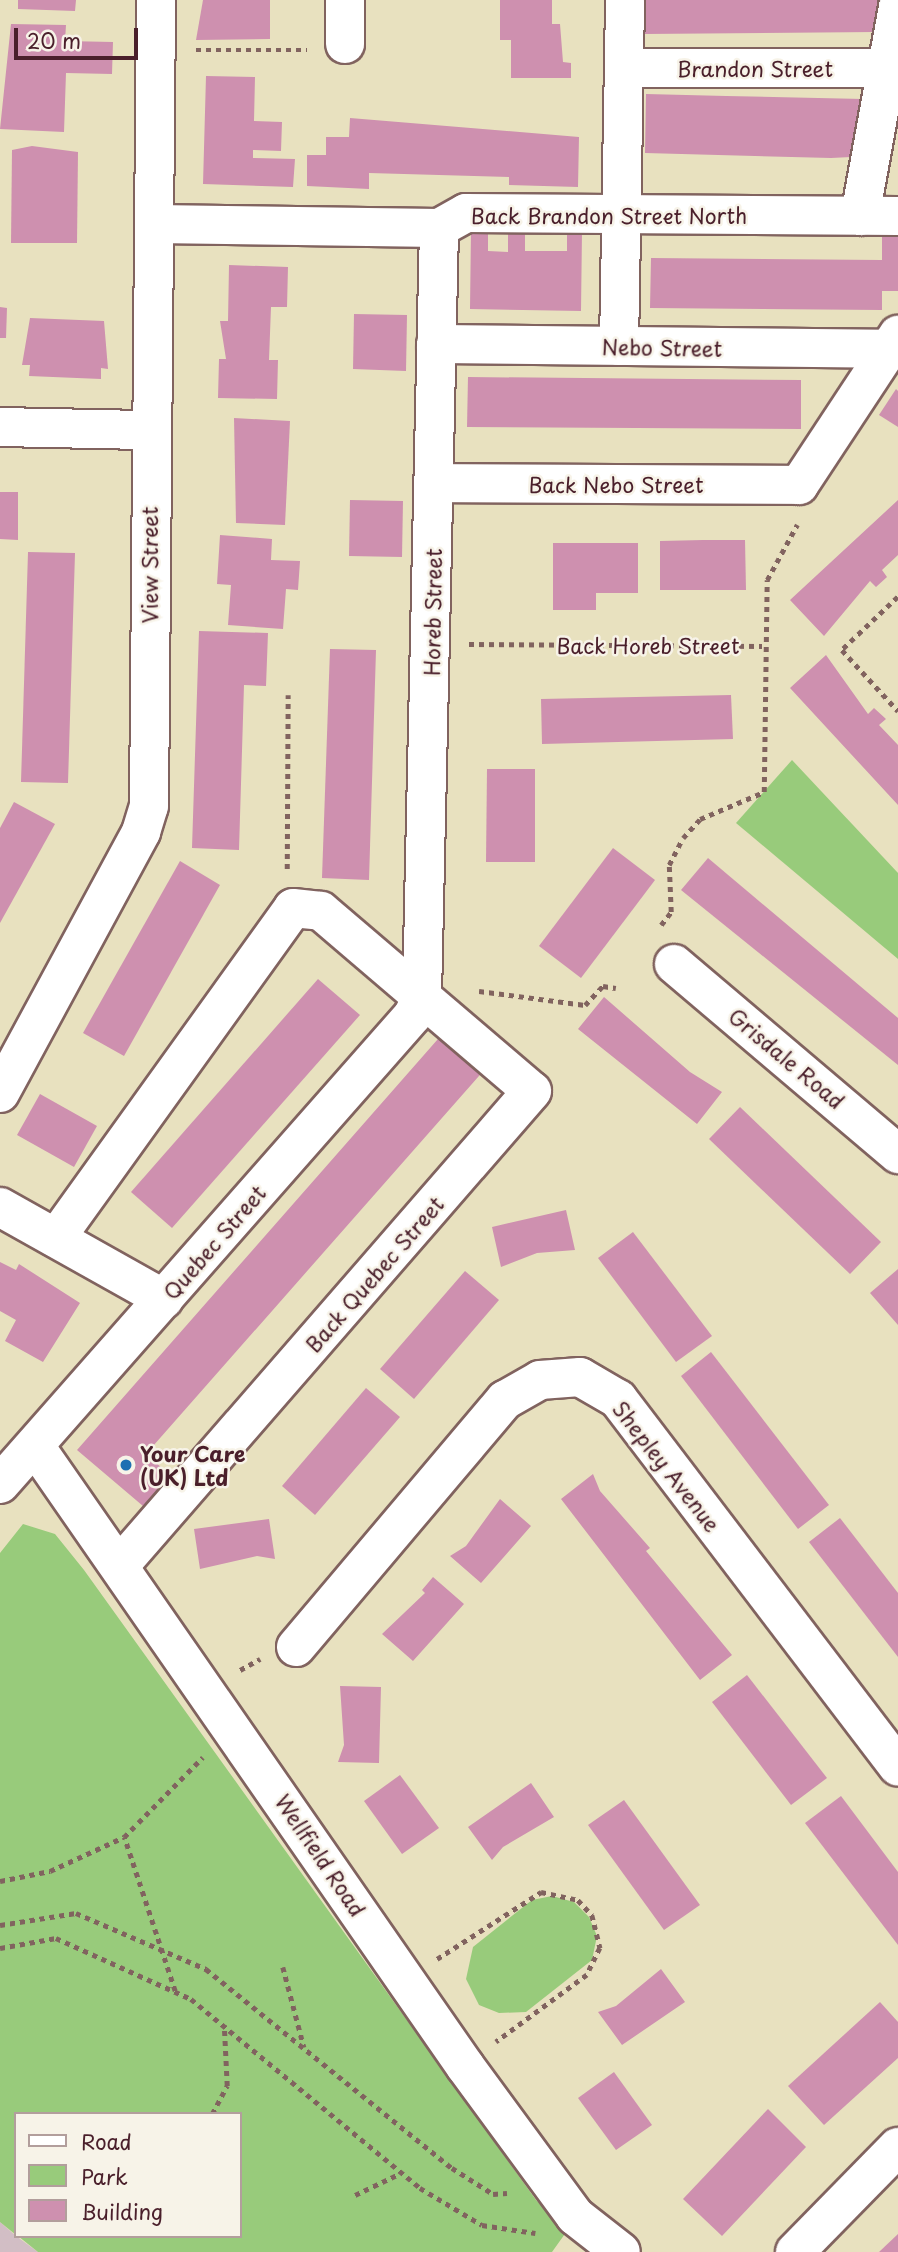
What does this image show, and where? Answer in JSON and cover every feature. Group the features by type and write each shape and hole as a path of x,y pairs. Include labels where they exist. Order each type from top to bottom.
{"street":[{"name":"View Street","path":"4,1077 141,832 149,806 149,430 155,224 156,0"},
{"path":"345,0 345,44"},
{"path":"619,346 625,0"},
{"path":"860,216 898,6"},
{"name":"Brandon Street","path":"624,68 887,68"},
{"name":"Back Brandon Street North","path":"155,224 439,228 466,213 898,216"},
{"name":"Horeb Street","path":"425,990 439,228"},
{"path":"799,485 893,342"},
{"name":"Nebo Street","path":"436,344 619,346 893,342"},
{"path":"0,427 149,430"},
{"name":"Back Nebo Street","path":"434,483 799,485"},
{"path":"57,1238 293,908 321,911 425,990"},
{"name":"Grisdale Road","path":"665,948 898,1154"},
{"name":"Quebec Street","path":"0,1485 413,1015 425,990"},
{"name":"Back Quebec Street","path":"120,1565 532,1091 425,990"},
{"path":"0,1207 164,1299"},
{"name":"Shepley Avenue","path":"296,1647 505,1400 540,1380 580,1377 618,1399 898,1767"},
{"name":"Wellfield Road","path":"35,1446 236,1730 465,2066 547,2179 598,2240"},
{"path":"795,2252 898,2147"}],"path":[{"path":"156,50 312,50 345,44"},
{"name":"Back Horeb Street","path":"431,644 762,646 771,567 809,506 799,485"},
{"path":"897,708 842,650 898,597"},
{"path":"665,948 671,912 669,865 683,838 700,819 764,792 762,646"},
{"path":"288,695 287,886 293,908"},
{"path":"425,990 585,1005 603,986 616,988"},
{"path":"206,1688 277,1649 296,1647"},
{"path":"0,1881 50,1871 124,1837 175,1781 236,1730"},
{"path":"124,1837 158,1948 175,1992"},
{"path":"406,1980 526,1897 560,1892 592,1915 600,1948 587,1975 465,2066"},
{"path":"0,1925 76,1913 217,1975 477,2186 508,2193 547,2179"},
{"path":"0,1948 56,1938 175,1992 224,2024 401,2173 448,2206 509,2234 538,2233 598,2240"},
{"path":"283,1967 305,2048"},
{"path":"213,2112 227,2086 224,2024"},
{"path":"355,2194 401,2173"}],"shaded area":[{"path":"0,2222 14,2234 14,2238 19,2238 38,2252 0,2252"}],"green space":[{"path":"792,760 898,873 898,959 736,823"},
{"path":"23,1524 55,1534 84,1570 536,2200 567,2231 552,2252 38,2252 20,2238 242,2238 242,2112 14,2112 14,2233 0,2222 0,1553"},
{"path":"552,1896 574,1902 589,1917 597,1936 592,1960 526,2012 499,2013 479,2005 466,1979 473,1947 532,1900"}],"building":[{"path":"18,0 76,0 75,11 18,9"},
{"path":"203,0 270,0 270,39 196,40"},
{"path":"500,0 552,0 552,24 560,24 563,62 571,63 571,78 511,78 511,40 500,40"},
{"path":"643,0 880,0 876,32 644,34"},
{"path":"11,24 66,25 65,41 113,42 112,74 66,73 64,132 0,129"},
{"path":"206,76 255,77 254,121 282,122 281,151 253,150 253,158 295,159 293,187 203,184"},
{"path":"646,94 863,99 851,157 831,158 645,153"},
{"path":"350,118 579,137 578,187 509,185 509,177 369,173 369,189 307,186 307,155 326,155 326,137 349,137"},
{"path":"32,146 78,152 77,243 11,243 12,150"},
{"path":"471,230 488,230 488,251 508,252 508,231 525,231 525,251 567,251 567,232 582,232 581,311 470,309"},
{"path":"882,230 898,230 898,291 882,291 882,310 650,308 651,258 882,260"},
{"path":"229,265 288,267 287,307 271,307 269,360 278,360 277,399 218,398 219,359 226,359 220,321 228,321"},
{"path":"0,307 7,308 6,338 0,338"},
{"path":"354,314 407,315 406,371 353,369"},
{"path":"30,318 104,321 108,369 101,368 101,379 29,376 30,365 22,365"},
{"path":"468,377 801,380 801,429 467,427"},
{"path":"896,389 898,391 898,427 879,415"},
{"path":"234,418 290,421 285,525 236,523"},
{"path":"0,492 18,492 18,540 0,539"},
{"path":"350,500 403,501 402,557 349,556"},
{"path":"898,500 898,555 882,570 887,577 876,587 870,581 824,636 790,600"},
{"path":"220,535 272,539 271,560 300,561 298,590 286,589 283,629 228,625 231,585 217,584"},
{"path":"745,540 746,590 660,590 660,541"},
{"path":"553,543 638,543 638,593 596,593 596,610 553,610"},
{"path":"28,552 75,553 68,783 21,782"},
{"path":"199,631 268,633 266,686 244,685 239,850 192,848"},
{"path":"330,649 376,650 369,880 322,878"},
{"path":"826,655 868,714 874,708 886,719 879,725 898,745 898,805 790,688"},
{"path":"731,695 733,739 542,744 541,699"},
{"path":"487,769 535,769 535,862 486,862"},
{"path":"14,802 55,824 0,923 0,828"},
{"path":"613,848 655,880 581,978 539,946"},
{"path":"708,858 898,1018 898,1065 681,890"},
{"path":"180,861 220,885 124,1056 83,1033"},
{"path":"318,979 360,1015 172,1228 131,1192"},
{"path":"604,997 690,1072 722,1092 697,1124 578,1029"},
{"path":"445,1031 486,1068 146,1454 170,1475 143,1506 77,1450"},
{"path":"40,1094 97,1126 74,1167 17,1135"},
{"path":"740,1107 881,1242 850,1274 709,1139"},
{"path":"566,1210 575,1250 537,1253 501,1267 492,1227"},
{"path":"633,1232 712,1336 676,1362 598,1258"},
{"path":"0,1262 16,1270 19,1264 80,1303 43,1362 5,1341 16,1320 0,1311"},
{"path":"898,1269 898,1325 870,1293"},
{"path":"465,1271 499,1300 414,1399 380,1369"},
{"path":"711,1352 829,1505 798,1529 681,1376"},
{"path":"366,1388 400,1417 315,1515 282,1486"},
{"path":"593,1474 600,1491 650,1548 646,1551 732,1655 700,1680 561,1499"},
{"path":"500,1499 531,1526 481,1583 450,1556 466,1546"},
{"path":"840,1518 898,1593 898,1657 809,1542"},
{"path":"269,1519 275,1559 257,1556 200,1569 194,1529"},
{"path":"433,1577 464,1604 413,1661 382,1634 425,1593 422,1590"},
{"path":"747,1675 827,1778 791,1805 712,1702"},
{"path":"340,1686 381,1687 379,1763 338,1762 344,1745"},
{"path":"400,1775 439,1828 402,1854 364,1801"},
{"path":"531,1783 554,1817 503,1847 492,1860 468,1827"},
{"path":"841,1796 898,1872 898,1945 805,1823"},
{"path":"624,1800 700,1905 664,1930 588,1825"},
{"path":"661,1969 685,2002 622,2045 598,2012 616,2006"},
{"path":"880,2002 898,2022 898,2058 824,2125 788,2086"},
{"path":"614,2072 652,2125 616,2150 578,2098"},
{"path":"768,2109 806,2147 722,2236 683,2199"},
{"path":"898,2234 898,2252 879,2252"}],"place":[{"name":"Your Care (UK) Ltd","path":"126,1465"}]}
